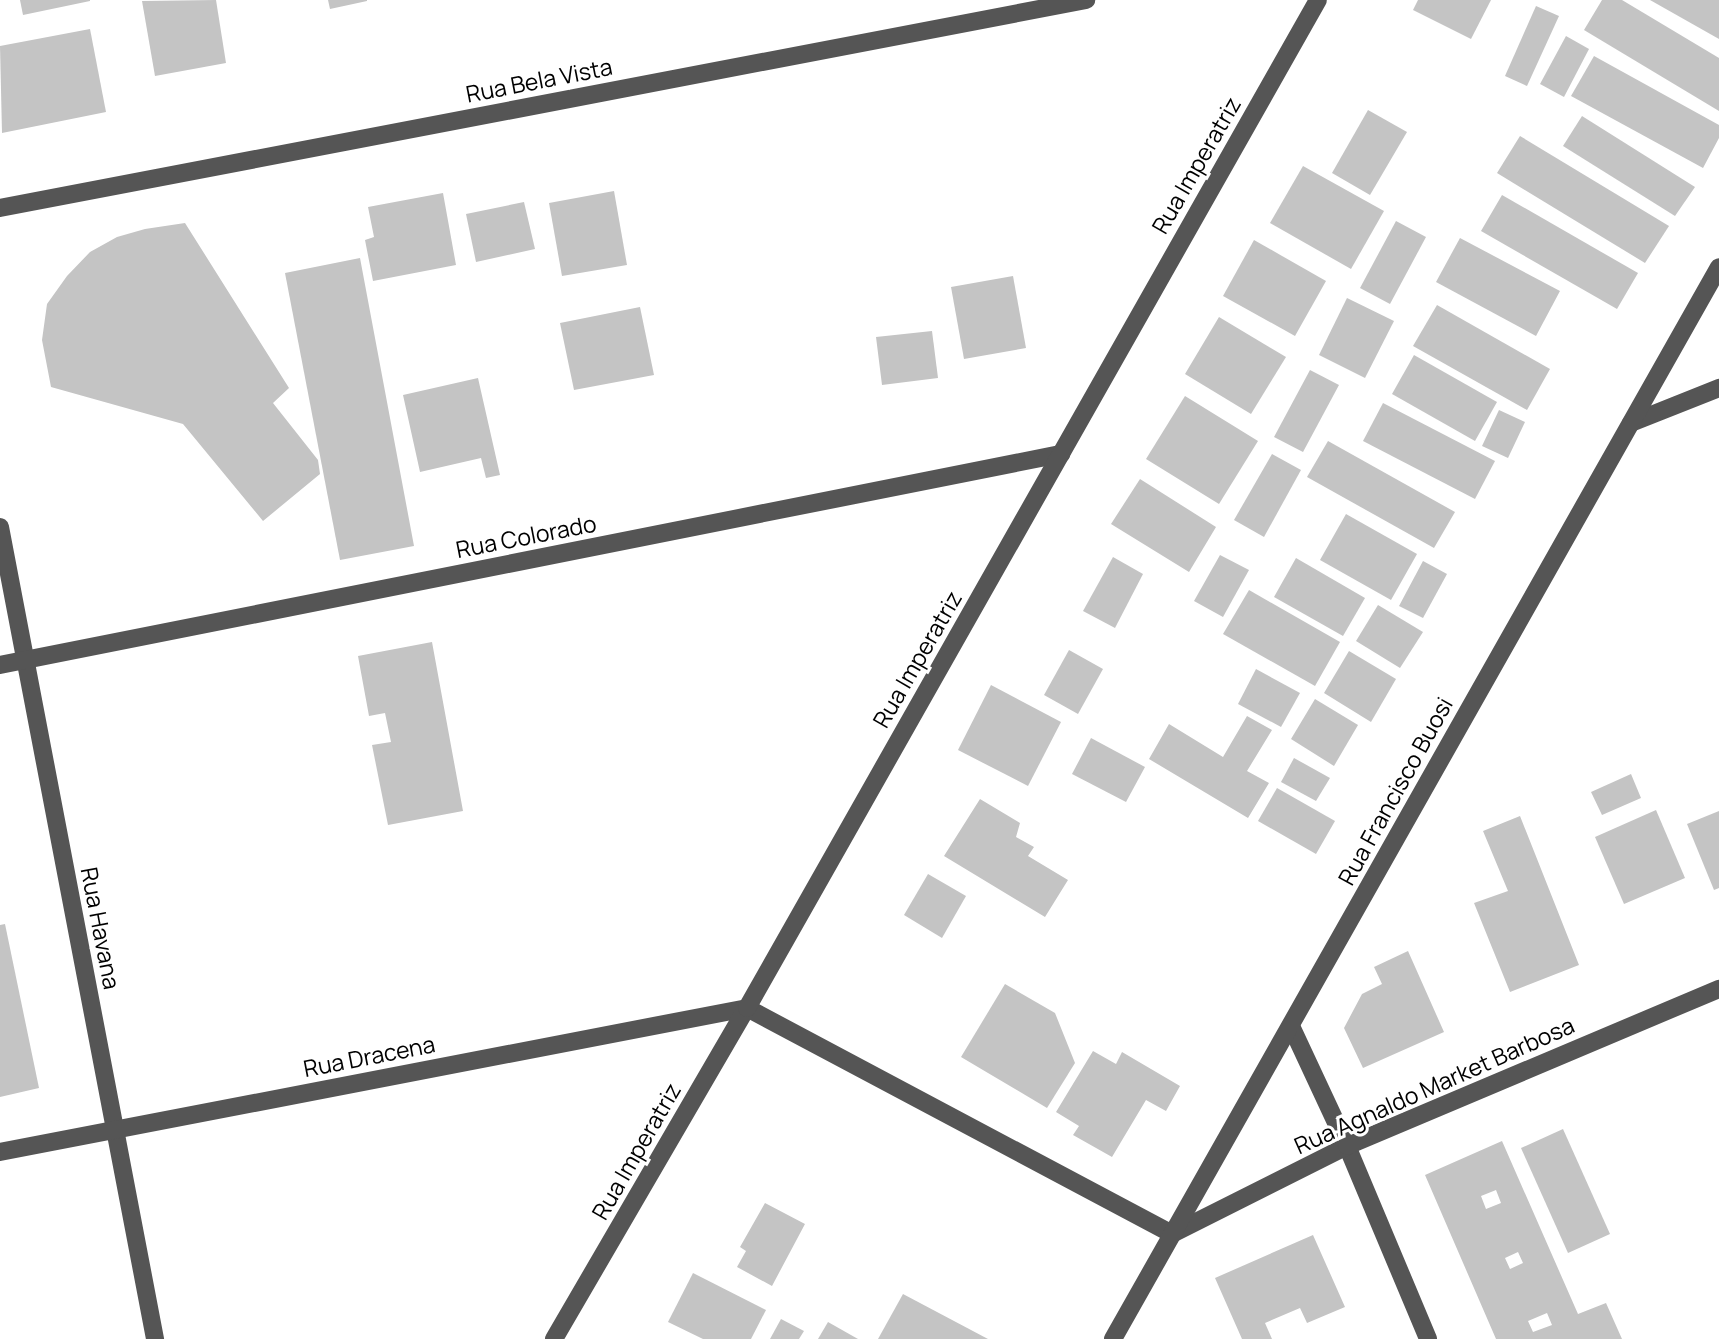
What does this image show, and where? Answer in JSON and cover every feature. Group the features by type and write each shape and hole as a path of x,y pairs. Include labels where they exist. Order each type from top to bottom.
{"street":[{"name":"Rua Bela Vista","path":"0,208 1086,0"},
{"name":"Rua Imperatriz","path":"554,1339 747,1008 1318,0"},
{"name":"Rua Francisco Buosi","path":"1113,1339 1719,267"},
{"path":"1631,423 1719,388"},
{"name":"Rua Colorado","path":"0,665 1061,454"},
{"name":"Rua Havana","path":"0,527 155,1339"},
{"name":"Rua Agnaldo Market Barbosa","path":"1172,1234 1347,1146 1719,989"},
{"path":"747,1008 1172,1234"},
{"name":"Rua Dracena","path":"0,1152 747,1008"},
{"path":"1291,1026 1347,1146 1428,1339"}],"building":[{"path":"20,0 90,0 90,1 23,15"},
{"path":"216,0 226,63 155,76 142,1"},
{"path":"328,0 367,0 367,1 330,9"},
{"path":"1418,0 1491,0 1471,39 1413,10"},
{"path":"1602,0 1622,0 1719,58 1719,111 1584,30"},
{"path":"1650,0 1719,0 1719,39"},
{"path":"1536,6 1559,16 1527,86 1505,76"},
{"path":"90,29 106,112 2,133 0,46"},
{"path":"1566,36 1589,49 1564,97 1540,84"},
{"path":"1594,56 1719,125 1719,138 1703,168 1571,96"},
{"path":"1368,110 1407,132 1370,195 1332,173"},
{"path":"1582,116 1695,187 1675,216 1563,146"},
{"path":"1520,136 1669,226 1645,263 1497,173"},
{"path":"1303,166 1384,211 1351,269 1270,223"},
{"path":"614,191 627,265 562,276 549,203"},
{"path":"443,193 456,265 373,281 365,240 374,237 368,207"},
{"path":"1502,195 1638,273 1617,309 1481,231"},
{"path":"524,202 535,249 476,262 466,214"},
{"path":"1396,221 1426,237 1390,304 1360,288"},
{"path":"185,223 289,388 273,403 318,460 320,474 263,521 183,424 51,387 42,340 47,304 67,276 90,252 117,237 145,229"},
{"path":"1460,238 1560,291 1536,336 1436,282"},
{"path":"1254,240 1326,281 1295,336 1223,296"},
{"path":"360,258 414,546 340,560 285,273"},
{"path":"1013,276 1026,348 964,359 951,287"},
{"path":"1347,298 1394,321 1365,378 1319,355"},
{"path":"1437,305 1550,369 1527,410 1413,346"},
{"path":"640,307 654,375 574,390 560,323"},
{"path":"1219,317 1286,357 1251,414 1185,374"},
{"path":"932,331 938,378 882,385 876,337"},
{"path":"1414,355 1497,402 1475,441 1392,394"},
{"path":"1310,370 1339,385 1303,452 1274,437"},
{"path":"478,378 500,475 486,478 481,458 420,472 403,395"},
{"path":"1185,396 1258,441 1219,504 1146,459"},
{"path":"1383,403 1495,461 1475,499 1363,441"},
{"path":"1499,410 1525,422 1508,458 1482,446"},
{"path":"1328,441 1455,512 1434,548 1307,477"},
{"path":"1272,454 1301,470 1264,537 1234,520"},
{"path":"1140,479 1216,527 1189,572 1111,524"},
{"path":"1346,514 1417,554 1391,600 1320,560"},
{"path":"1220,555 1249,570 1223,617 1194,601"},
{"path":"1113,557 1143,574 1115,628 1083,611"},
{"path":"1296,558 1365,598 1343,636 1274,597"},
{"path":"1423,561 1447,574 1423,618 1399,606"},
{"path":"1249,590 1340,642 1315,686 1223,634"},
{"path":"1378,605 1423,632 1400,668 1356,641"},
{"path":"432,642 463,811 388,825 372,745 391,742 385,713 369,716 358,656"},
{"path":"1069,650 1103,669 1078,714 1044,695"},
{"path":"1349,651 1396,679 1371,722 1324,693"},
{"path":"1256,669 1300,693 1281,727 1238,704"},
{"path":"991,685 1061,722 1028,786 958,750"},
{"path":"1315,699 1358,725 1334,766 1291,739"},
{"path":"1247,716 1272,730 1247,771 1269,783 1248,818 1149,759 1169,724 1223,757"},
{"path":"1091,738 1145,767 1126,802 1072,774"},
{"path":"1294,758 1330,778 1316,801 1281,782"},
{"path":"1631,774 1641,798 1602,815 1591,792"},
{"path":"1277,788 1335,821 1316,854 1258,821"},
{"path":"980,799 1020,823 1016,837 1034,847 1028,856 1068,880 1045,917 944,856"},
{"path":"1656,810 1685,878 1624,904 1595,837"},
{"path":"1719,811 1719,888 1714,890 1687,824"},
{"path":"1520,816 1579,965 1510,992 1474,903 1508,891 1483,831"},
{"path":"928,874 966,896 942,938 904,915"},
{"path":"5,924 39,1088 0,1097 0,925"},
{"path":"1408,951 1444,1032 1363,1068 1344,1028 1362,994 1382,984 1374,967"},
{"path":"1005,984 1055,1013 1075,1063 1047,1108 961,1057"},
{"path":"1093,1051 1116,1064 1122,1052 1180,1086 1166,1111 1146,1100 1112,1157 1073,1135 1079,1126 1056,1112"},
{"path":"1563,1129 1610,1234 1568,1253 1521,1148"},
{"path":"1502,1141 1578,1314 1606,1303 1622,1339 1496,1339 1425,1175","holes":["1496,1190 1501,1203 1486,1209 1481,1196","1518,1252 1523,1263 1510,1269 1505,1258","1547,1313 1552,1325 1533,1332 1528,1321"]},
{"path":"765,1203 805,1224 772,1286 737,1267 746,1251 740,1247"},
{"path":"1313,1235 1345,1307 1307,1323 1300,1308 1265,1323 1272,1339 1242,1339 1215,1278"},
{"path":"693,1273 766,1310 751,1339 703,1339 668,1322"},
{"path":"903,1294 988,1339 878,1339"},
{"path":"781,1319 804,1331 799,1339 770,1339"},
{"path":"828,1322 858,1339 818,1339"}]}
